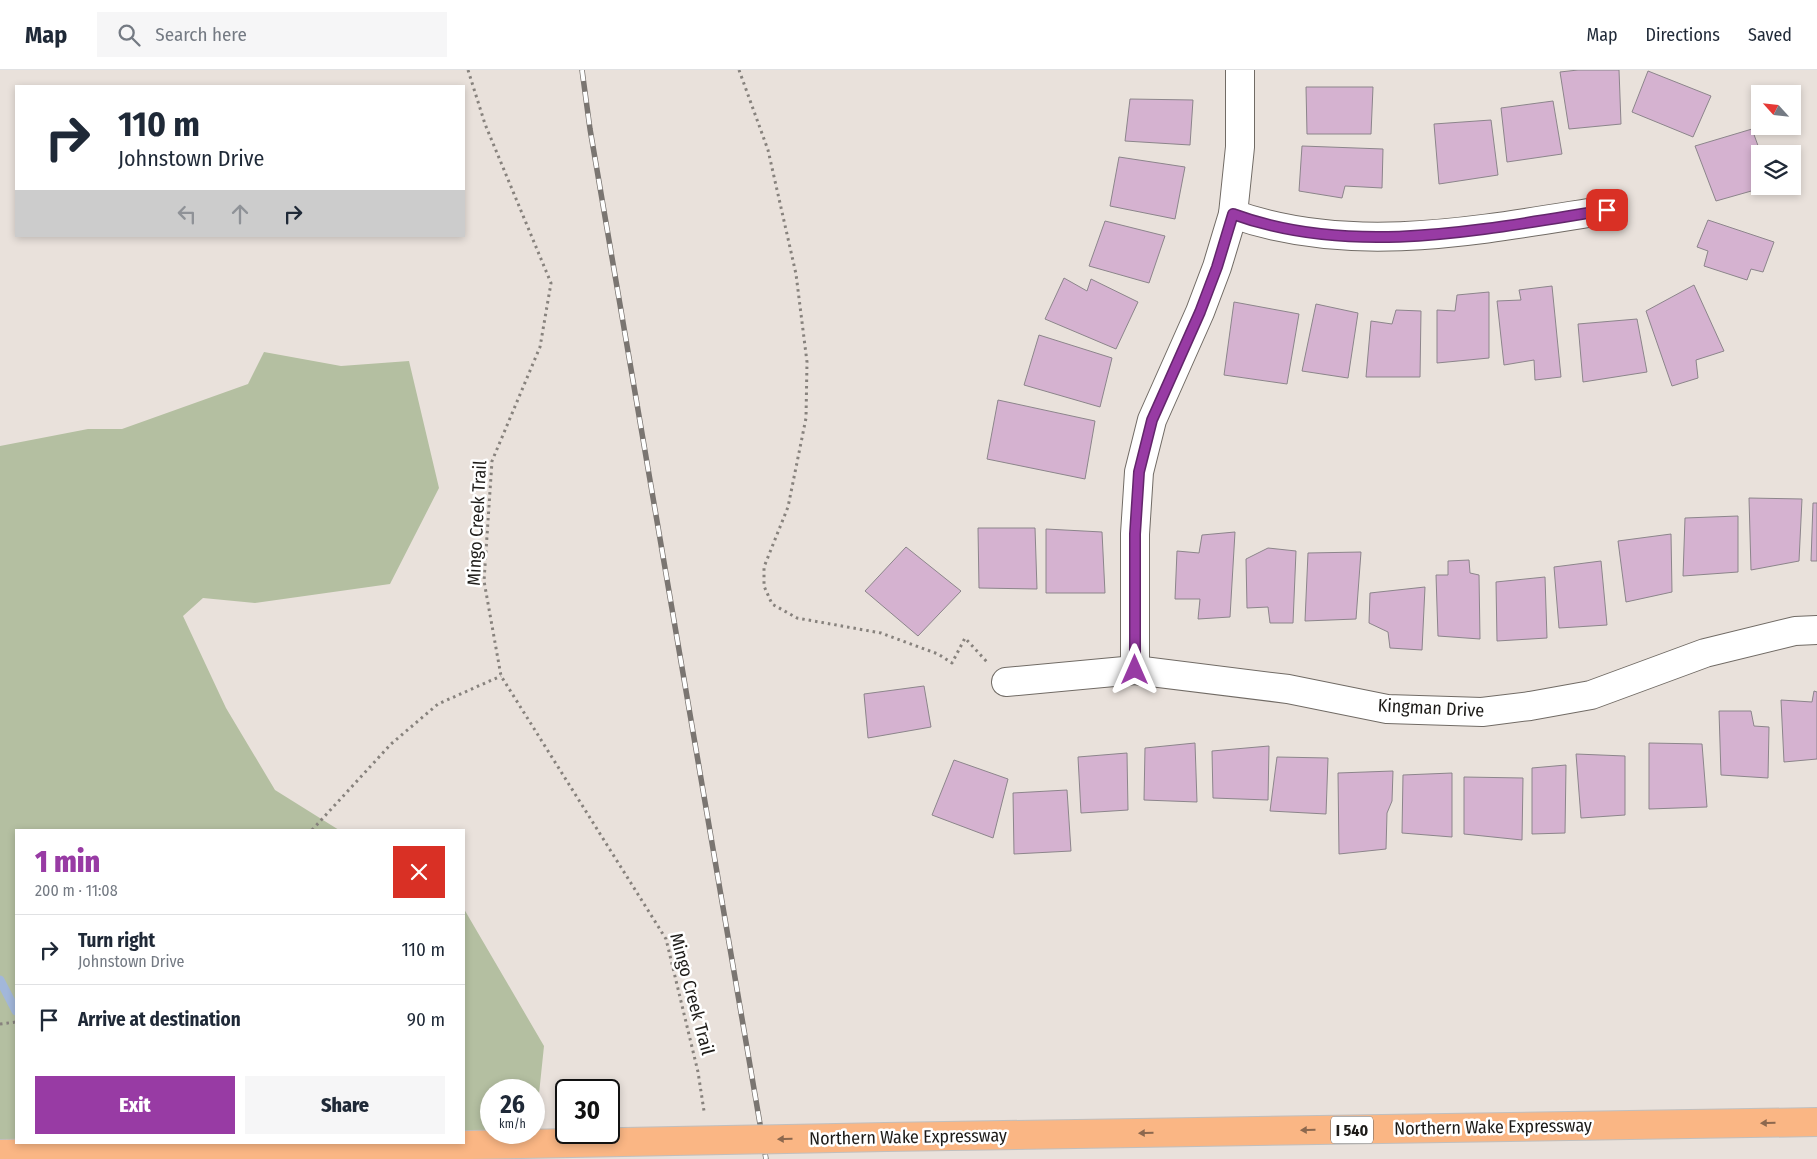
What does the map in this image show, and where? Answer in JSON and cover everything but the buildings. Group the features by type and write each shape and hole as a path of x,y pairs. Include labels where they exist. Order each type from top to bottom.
{"highway":[{"name":"Northern Wake Expressway","path":"0,1154 1817,1122"}],"street":[{"path":"1135,670 1135,534 1139,472 1152,420 1204,303 1233,214 1240,147 1240,70"},
{"path":"1233,214 1261,224 1304,232 1372,238 1466,232 1607,210"},
{"name":"Kingman Drive","path":"1006,682 1135,670 1288,689 1388,709 1482,712 1591,695 1705,653 1795,631 1817,630"}],"path":[{"name":"Mingo Creek Trail","path":"468,70 484,124 551,283 540,347 492,461 484,581 501,676 666,939 698,1072 706,1120"},
{"path":"739,70 770,160 796,274 808,362 806,418 801,445 788,507 764,567 764,586 772,604 797,618 881,633 938,654 952,663 964,638 1006,682"},
{"path":"313,829 391,744 438,704 501,676"},
{"path":"0,1024 15,1022"}],"green space":[{"path":"264,352 341,366 409,361 439,488 390,584 255,603 203,598 183,616 226,708 275,790 337,829 15,829 15,1144 465,1144 465,911 544,1046 541,1079 480,1079 480,1144 499,1144 480,1159 0,1159 0,446 88,429 122,429 248,384"}],"waterway":[{"path":"0,980 15,1009"}],"railway":[{"path":"582,70 590,129 766,1159"}],"route":[{"path":"1135,670 1135,534 1139,472 1152,420 1200,312 1217,267 1233,214 1261,224 1304,232 1372,238 1466,232 1607,210"}]}
